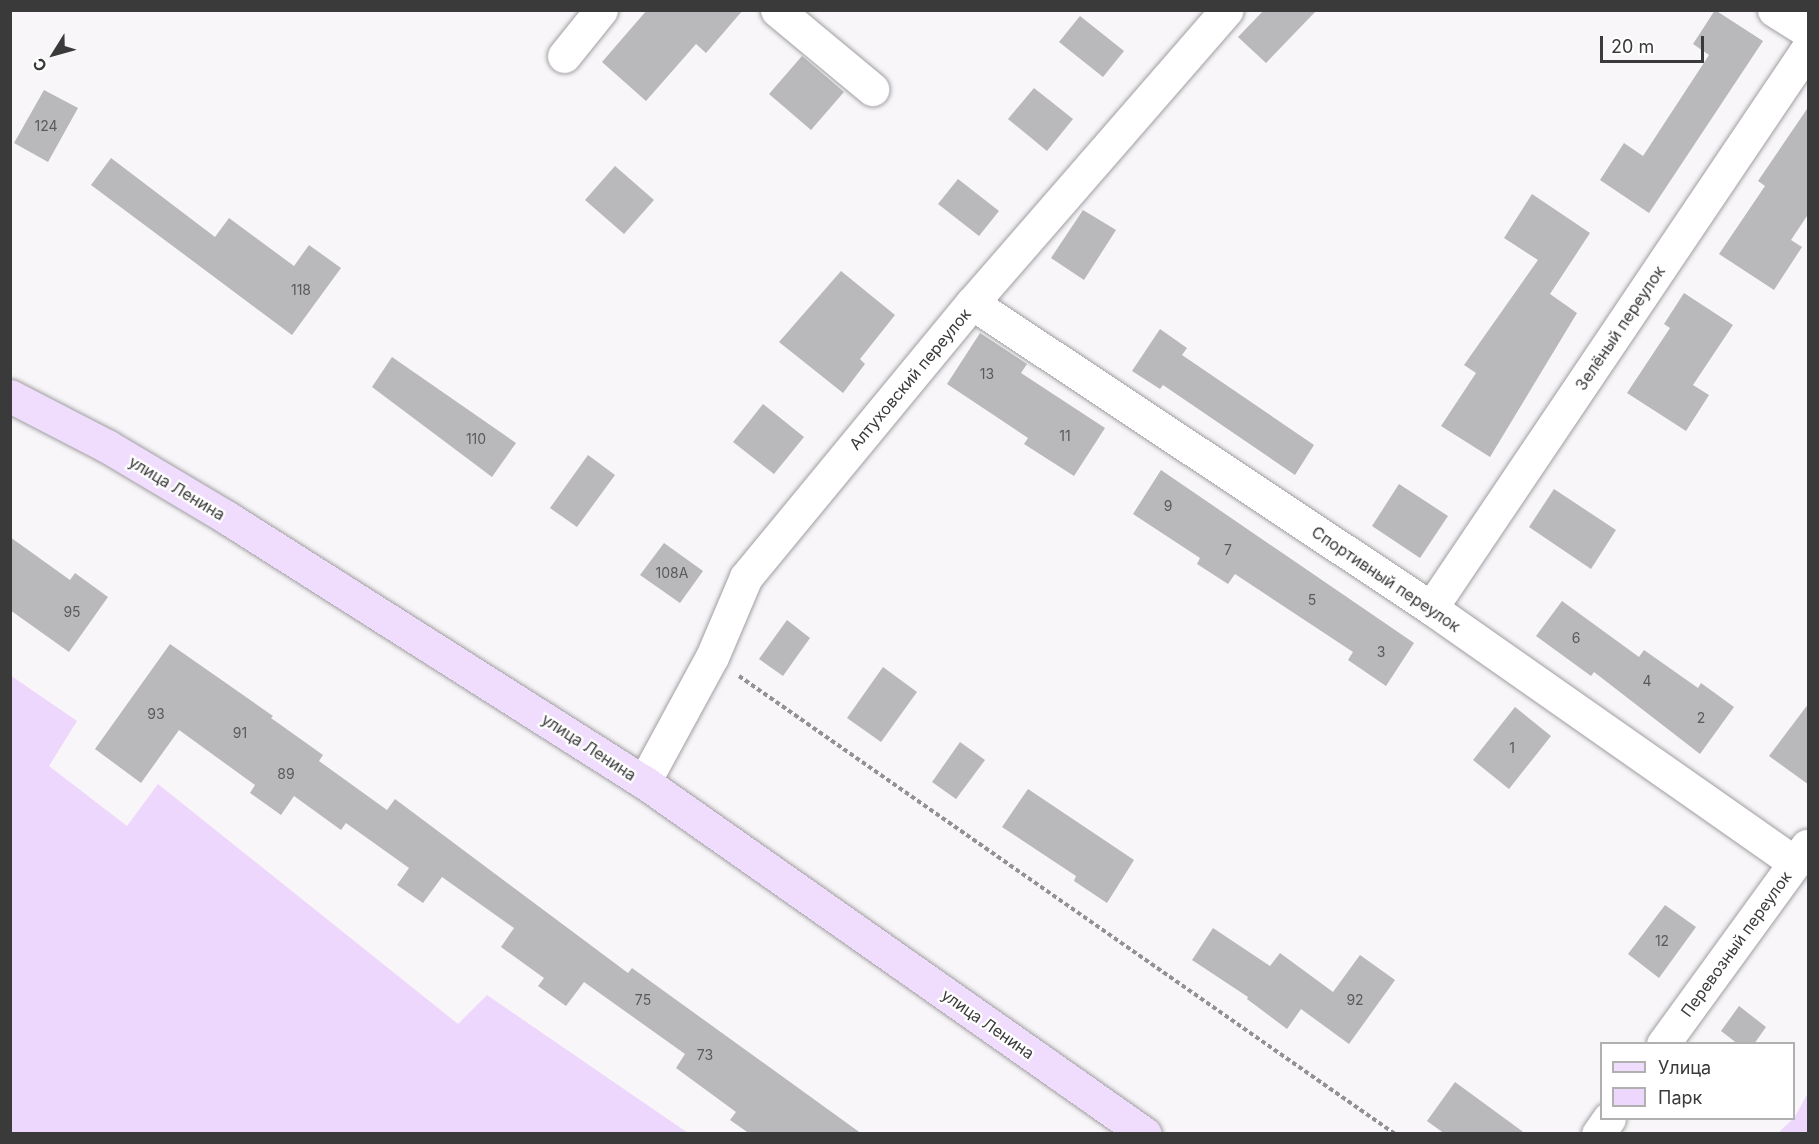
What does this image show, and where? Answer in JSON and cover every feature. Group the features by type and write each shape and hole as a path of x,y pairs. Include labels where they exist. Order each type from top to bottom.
{"main road":[{"name":"улица Ленина","path":"10,396 107,447 226,517 644,782 1145,1134"}],"street":[{"path":"564,56 601,10"},
{"path":"777,10 872,89"},
{"name":"Алтуховский переулок","path":"644,782 712,657 746,577 972,303 1227,10"},
{"path":"1774,10 1809,31"},
{"name":"Зелёный переулок","path":"1431,608 1809,48"},
{"name":"Спортивный переулок","path":"972,303 1802,854"},
{"name":"Перевозный переулок","path":"1664,1042 1802,854"},
{"path":"1598,1134 1608,1120"}],"path":[{"path":"712,657 1395,1134"}],"green space":[{"path":"10,675 77,721 49,766 127,826 158,784 458,1024 487,995 688,1133 11,1133"},
{"path":"1808,1093 1808,1133 1782,1133 1780,1131 1792,1120 1795,1120"}],"building":[{"path":"647,10 743,10 706,53 696,44 646,101 602,62"},
{"path":"1264,10 1317,10 1266,63 1238,37"},
{"path":"1715,10 1763,41 1649,213 1600,180 1624,143 1643,156 1709,55 1693,44"},
{"path":"1080,16 1124,51 1103,77 1059,42"},
{"path":"802,56 844,92 811,130 769,94"},
{"path":"1034,88 1073,119 1047,151 1008,119"},
{"path":"44,90 78,108 48,162 14,143"},
{"path":"1809,106 1809,213 1791,240 1802,247 1774,290 1719,254 1765,186 1758,181"},
{"path":"111,158 215,237 229,218 294,266 309,245 341,268 292,335 91,185"},
{"path":"615,166 654,200 624,234 585,200"},
{"path":"958,179 999,211 979,236 938,204"},
{"path":"1532,194 1590,233 1550,294 1577,313 1490,457 1441,426 1476,373 1464,365 1538,260 1504,238"},
{"path":"1083,210 1116,230 1084,280 1051,258"},
{"path":"841,271 895,315 860,359 865,364 843,393 779,342"},
{"path":"1684,293 1733,325 1693,385 1709,395 1686,431 1627,393 1670,328 1664,324"},
{"path":"1160,329 1187,348 1182,355 1314,445 1295,475 1163,385 1160,389 1132,371"},
{"path":"980,333 1027,364 1021,373 1105,428 1074,476 1024,444 1028,438 947,384"},
{"path":"392,357 516,443 492,477 372,387"},
{"path":"763,404 804,437 774,474 733,442"},
{"path":"588,455 615,475 577,527 550,508"},
{"path":"1161,470 1414,643 1386,686 1348,660 1353,652 1235,574 1228,584 1197,564 1200,558 1133,514"},
{"path":"1399,484 1448,516 1420,558 1372,526"},
{"path":"1554,489 1616,530 1591,569 1529,527"},
{"path":"10,537 70,580 75,573 108,597 69,652 10,610"},
{"path":"664,543 703,571 680,603 640,575"},
{"path":"1562,601 1639,657 1644,650 1698,688 1701,683 1734,707 1700,754 1594,672 1591,676 1536,636"},
{"path":"787,620 810,638 783,676 759,659"},
{"path":"170,644 273,716 271,718 323,755 319,761 387,810 395,799 628,973 632,968 862,1134 750,1134 730,1120 736,1112 676,1068 685,1054 584,982 566,1006 538,986 544,978 501,947 514,928 442,877 423,903 397,885 409,868 346,823 341,830 294,796 281,815 250,793 255,785 179,730 141,783 95,749"},
{"path":"883,667 917,692 881,742 847,718"},
{"path":"1809,703 1809,785 1769,756"},
{"path":"1515,707 1551,736 1509,789 1473,760"},
{"path":"960,742 985,760 956,799 932,782"},
{"path":"1028,789 1134,860 1107,903 1074,881 1076,876 1002,827"},
{"path":"1665,905 1696,927 1659,978 1628,954"},
{"path":"1213,928 1270,966 1280,953 1333,992 1360,955 1395,980 1349,1044 1301,1009 1287,1029 1247,999 1248,997 1192,960"},
{"path":"1739,1006 1766,1027 1755,1042 1735,1042 1721,1031"},
{"path":"1455,1082 1526,1134 1445,1134 1427,1121"}]}
